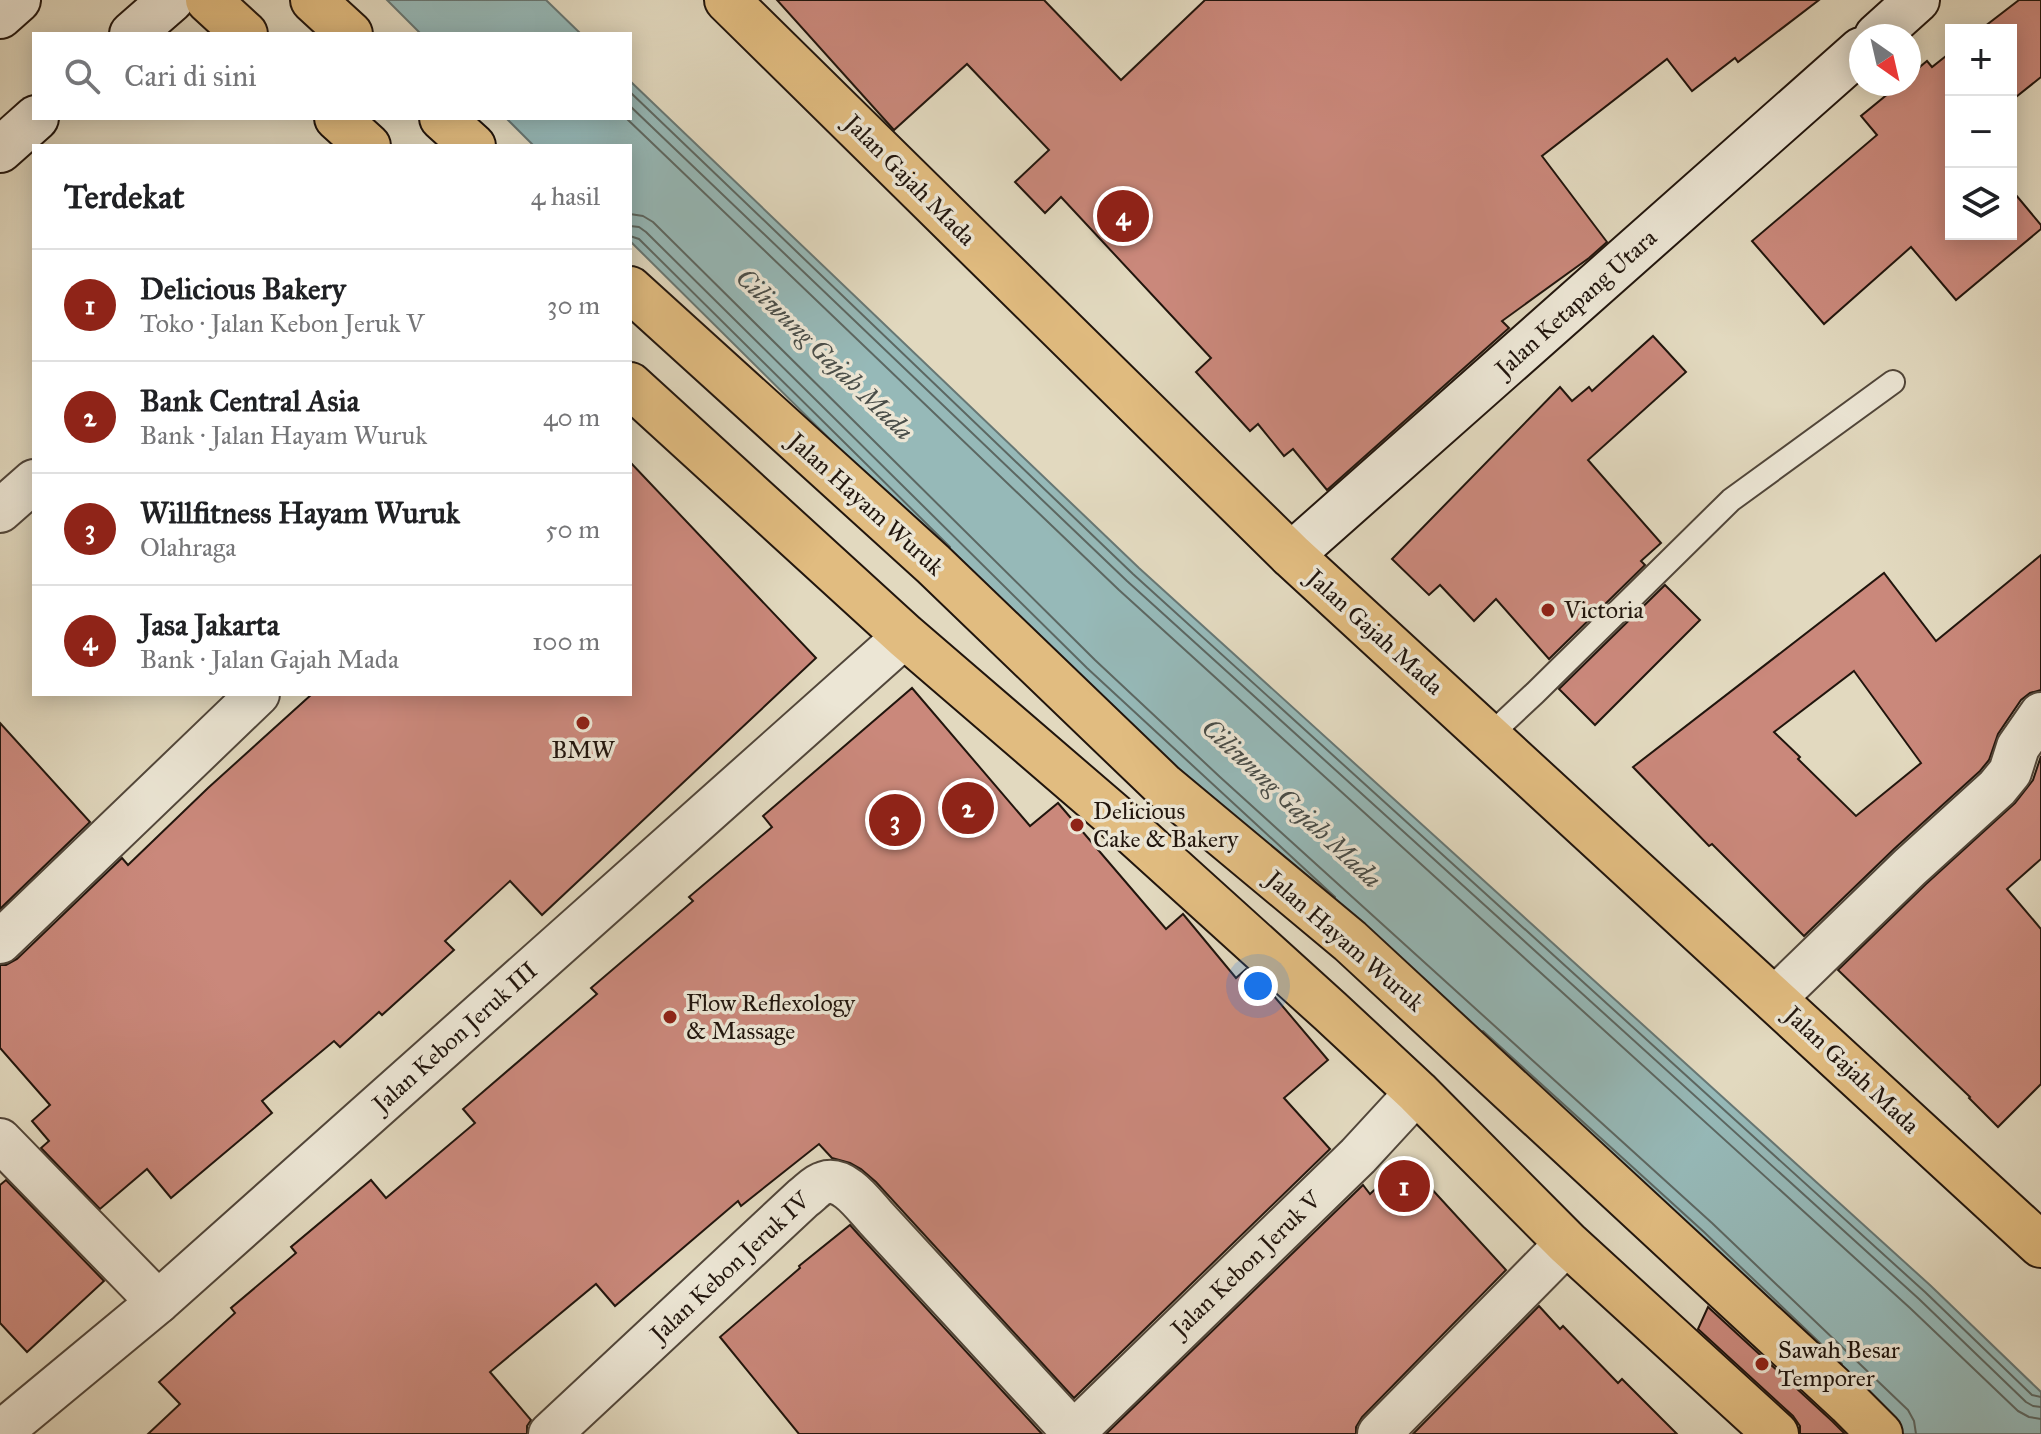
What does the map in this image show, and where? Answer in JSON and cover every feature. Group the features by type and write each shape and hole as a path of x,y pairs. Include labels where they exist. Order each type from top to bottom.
{"main road":[{"path":"208,0 243,32"},
{"path":"313,0 348,32"},
{"name":"Jalan Gajah Mada","path":"727,0 1291,555 2041,1245"},
{"path":"339,120 366,144"},
{"path":"444,120 471,144"},
{"name":"Jalan Hayam Wuruk","path":"632,291 933,564 1164,786 1350,941 1880,1434"},
{"path":"632,387 905,636 1120,821 1417,1092 1567,1243 1776,1434"}],"street":[{"path":"0,16 18,0"},
{"path":"134,32 171,0"},
{"path":"1890,24 1917,0"},
{"name":"Jalan Ketapang Utara","path":"1291,555 1849,61"},
{"path":"0,150 34,120"},
{"path":"0,511 32,483"},
{"name":"Jalan Kebon Jeruk III","path":"0,1433 158,1302 905,636"},
{"path":"0,942 256,696"},
{"path":"1775,998 1899,877 1997,788 2010,772 2018,747 2041,714"},
{"name":"Jalan Kebon Jeruk V","path":"1073,1433 1358,1156 1417,1092"},
{"path":"0,1140 158,1302"},
{"name":"Jalan Kebon Jeruk IV","path":"550,1434 803,1198 821,1183 833,1181 841,1184 876,1218 1073,1433"},
{"path":"1379,1434 1567,1243"}],"lane":[{"path":"1489,736 1731,500 1893,382"}],"water":[{"path":"387,0 546,0 579,32 419,32"},
{"name":"Ciliwung Gajah Mada","path":"632,83 1139,568 1931,1286 2041,1392 2041,1434 1889,1434 1074,681 632,243 632,144 532,144 508,120 632,120"}],"building":[{"path":"777,0 1044,0 1121,80 1205,0 1819,0 1738,62 1735,58 1692,91 1667,59 1542,156 1607,242 1502,321 1509,328 1327,490 1293,449 1284,456 1258,424 1250,431 1196,372 1211,358 1061,197 1045,213 1015,182 1049,150 967,64 894,130"},
{"path":"2019,0 2041,0 2041,77 2017,96 2017,24 1988,24"},
{"path":"1945,57 1945,240 2017,240 2017,196 2041,229 1956,300 1911,247 1824,324 1752,241 1877,135 1861,116 1885,96 1921,96 1921,66 1927,61 1932,67"},
{"path":"1653,336 1686,372 1588,460 1661,543 1641,561 1645,565 1549,659 1496,599 1474,621 1440,585 1429,595 1392,559 1560,387 1572,401 1589,387 1592,391"},
{"path":"632,464 816,658 542,915 510,881 445,941 454,950 382,1015 379,1012 340,1047 334,1041 262,1101 272,1113 171,1198 147,1169 100,1209 41,1148 49,1141 32,1121 50,1105 0,1048 0,965 17,959 122,858 128,865 310,696 632,696"},
{"path":"2041,555 2041,690 2021,700 1998,734 1989,760 1980,771 1804,936 1712,844 1709,846 1633,767 1884,573 1936,641","holes":["1854,671 1921,763 1856,816 1774,732"]},
{"path":"1665,585 1700,620 1595,725 1559,689"},
{"path":"912,688 1030,826 1058,803 1166,929 1183,914 1236,978 1246,969 1268,989 1328,1060 1284,1098 1330,1149 1074,1398 876,1182 850,1163 832,1158 819,1144 741,1206 738,1201 615,1306 596,1284 490,1372 531,1420 527,1434 148,1434 180,1404 159,1382 235,1313 231,1308 296,1253 291,1247 371,1180 386,1198 475,1123 463,1109 597,994 591,988 693,901 689,897 772,827 763,816"},
{"path":"0,723 90,822 0,909"},
{"path":"2041,756 2041,859 2007,889 2041,929 2041,1084 1998,1127 1838,970 2015,803 2033,780"},
{"path":"1406,1161 1506,1270 1362,1417 1356,1434 1106,1434 1363,1185 1370,1194"},
{"path":"6,1180 104,1281 27,1352 0,1323 0,1185"},
{"path":"850,1225 1042,1434 799,1434 720,1337"},
{"path":"1539,1306 1560,1329 1563,1326 1618,1383 1622,1379 1677,1434 1413,1434"},
{"path":"1708,1307 1845,1434 1800,1434 1800,1426 1793,1416 1698,1329"}],"place":[{"name":"Jasa Jakarta","path":"1123,216"},
{"name":"Victoria","path":"1548,610"},
{"name":"BMW","path":"583,723"},
{"name":"Bank Central Asia","path":"968,808"},
{"name":"Willfitness Hayam Wuruk","path":"895,820"},
{"name":"Delicious Cake & Bakery","path":"1077,825"},
{"name":"Flow Reflexology & Massage","path":"670,1017"},
{"name":"Delicious Bakery","path":"1404,1186"},
{"name":"Sawah Besar Temporer","path":"1762,1364"}]}
